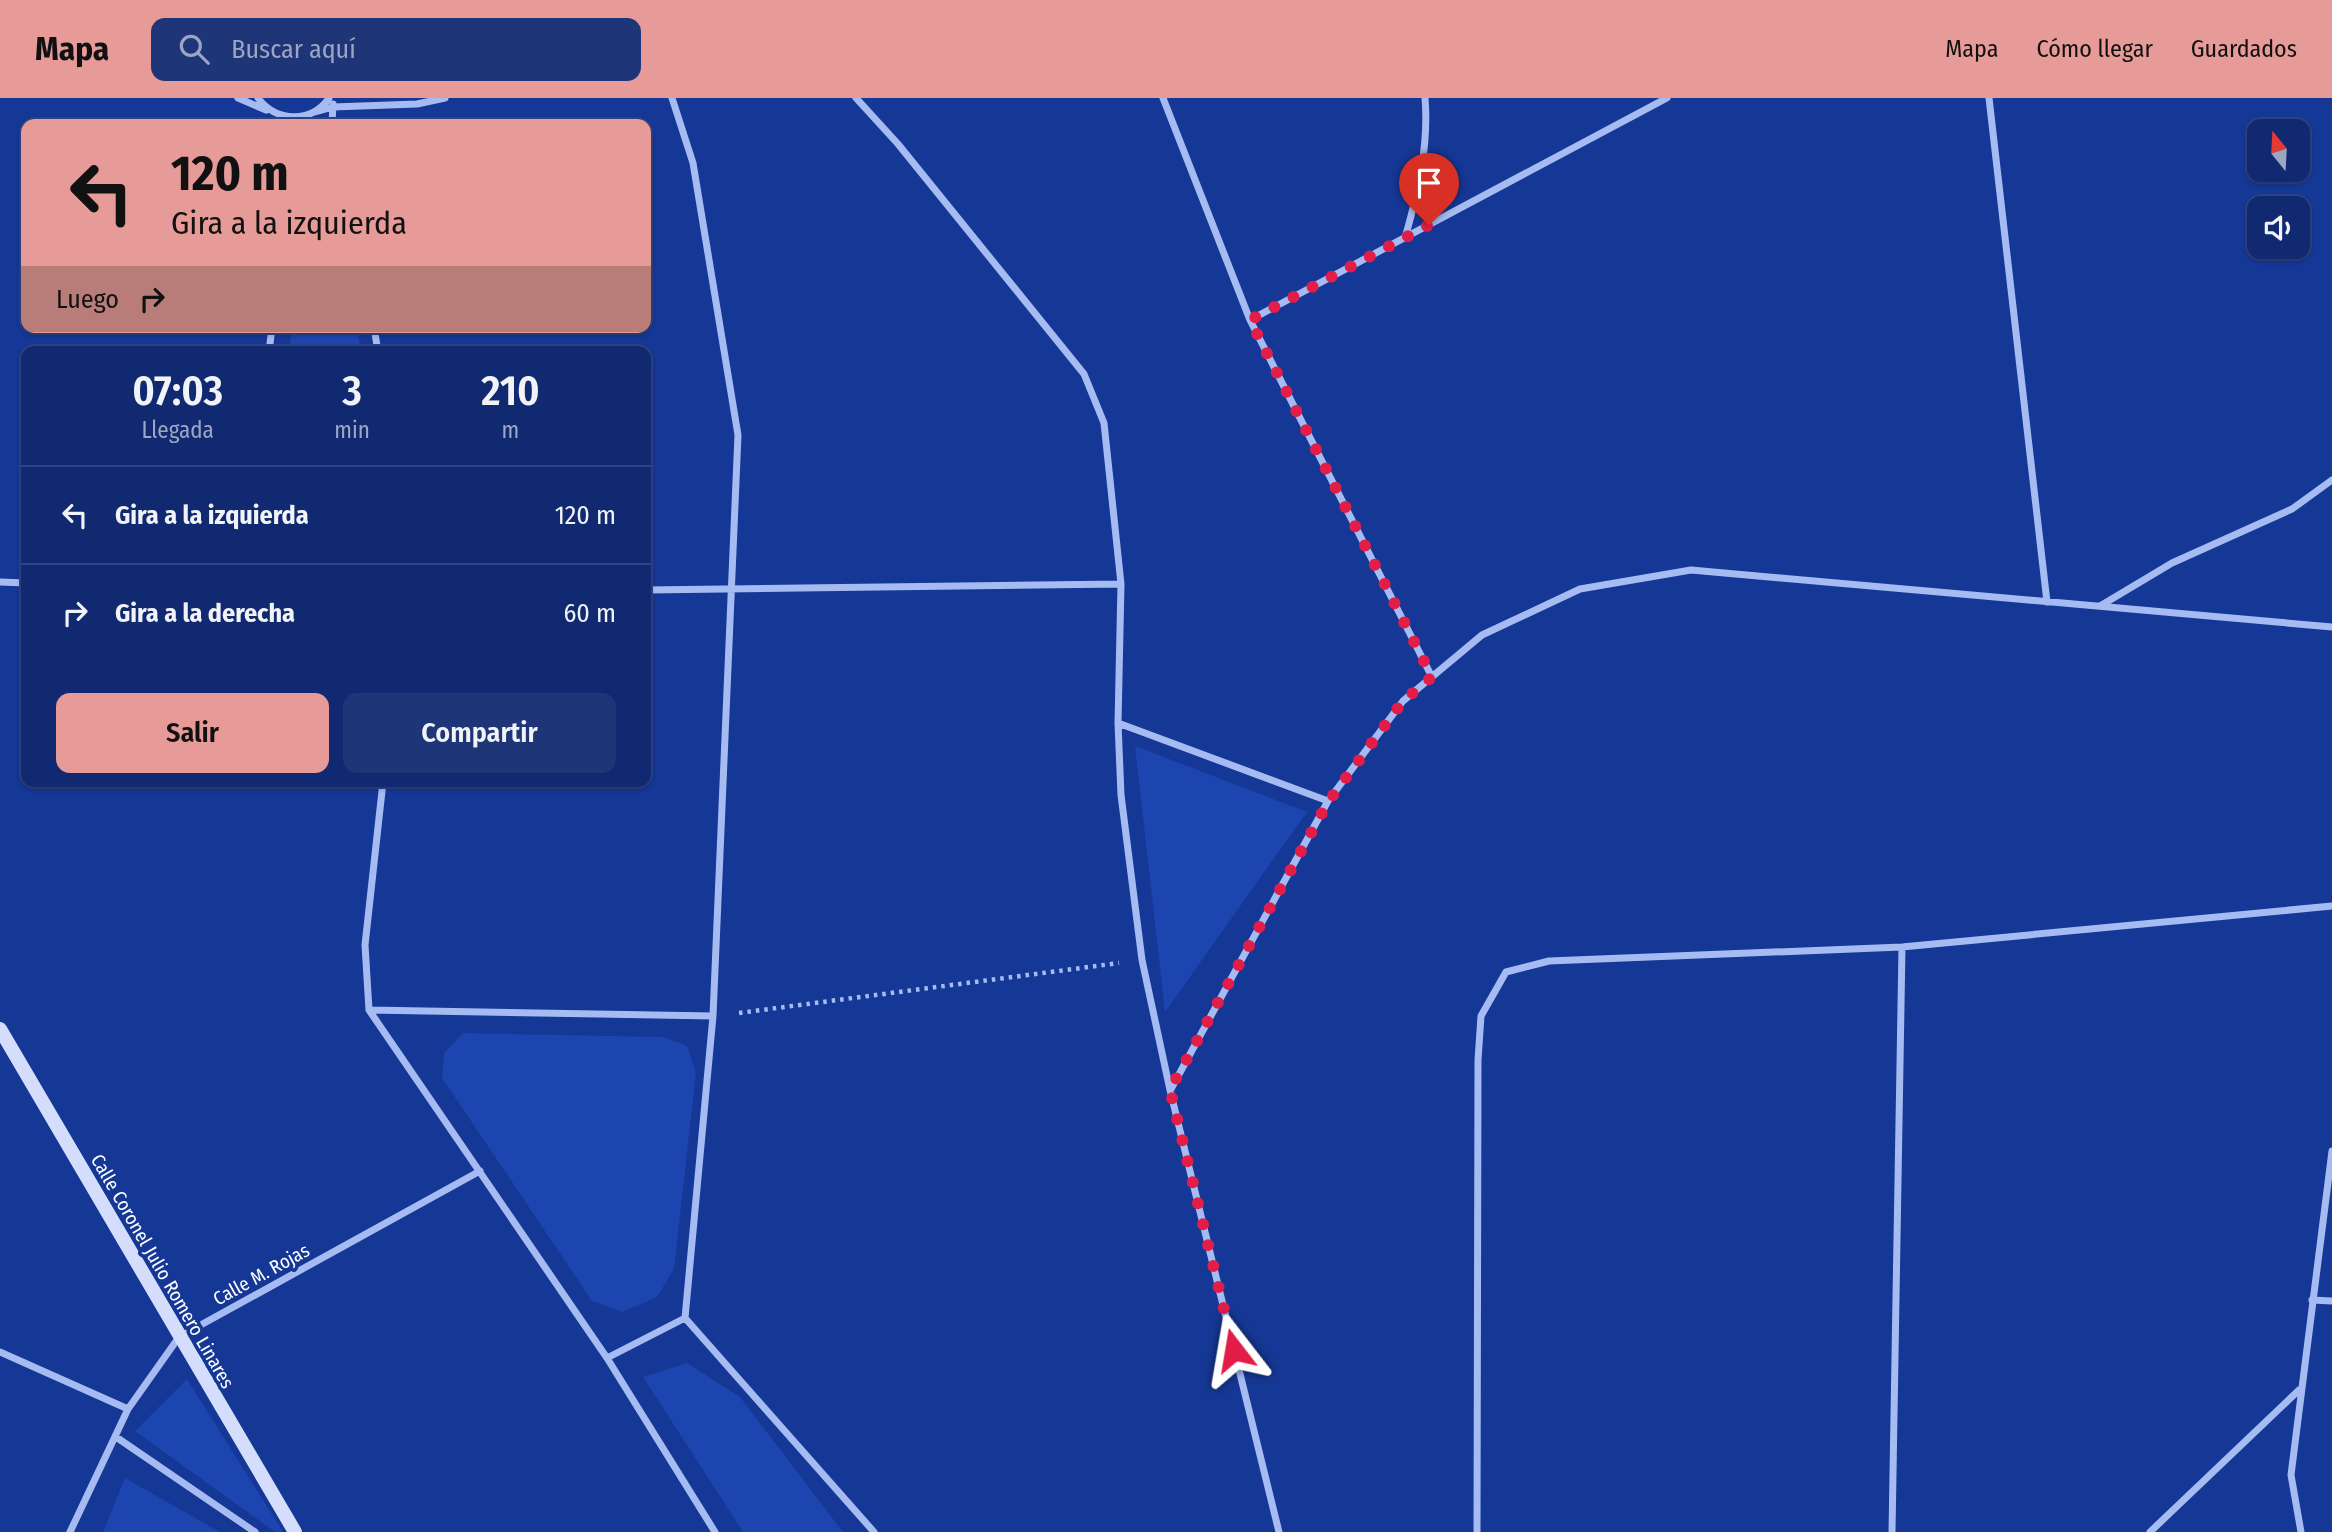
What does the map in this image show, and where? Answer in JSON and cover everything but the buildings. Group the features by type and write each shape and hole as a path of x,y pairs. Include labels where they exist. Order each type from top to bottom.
{"main road":[{"name":"Calle Coronel Julio Romero Linares","path":"0,1029 295,1532"}],"street":[{"path":"238,98 296,119"},
{"path":"258,98 274,113"},
{"path":"331,98 331,119"},
{"path":"303,119 331,98"},
{"path":"315,112 332,107 417,104 445,98"},
{"path":"672,98 694,163 738,435 713,1016 685,1318 874,1532"},
{"path":"856,98 898,144 1084,374 1104,423 1121,584 1118,723 1121,795 1142,960 1170,1090 1279,1532"},
{"path":"1163,98 1250,320 1432,677"},
{"path":"1405,238 1420,176 1427,127 1424,98"},
{"path":"1250,320 1667,98"},
{"path":"1989,98 2047,601"},
{"path":"2100,606 2172,563 2291,509 2332,480"},
{"path":"1170,1090 1328,802 1403,701 1482,635 1580,589 1691,570 2332,627"},
{"path":"0,582 21,583"},
{"path":"651,590 1121,584"},
{"path":"1118,723 1328,802"},
{"path":"382,787 365,944 369,1010 607,1357 715,1532"},
{"path":"1477,1532 1480,1016 1506,972 1549,961 1902,947 2332,906"},
{"path":"1892,1532 1902,947"},
{"path":"369,1010 713,1016"},
{"path":"2301,1532 2291,1475 2332,1151"},
{"name":"Calle M. Rojas","path":"70,1532 128,1409 179,1337 480,1171"},
{"path":"2312,1300 2332,1301"},
{"path":"607,1357 685,1318"},
{"path":"0,1352 128,1409"},
{"path":"2150,1532 2300,1390"},
{"path":"116,1437 255,1532"}],"path":[{"path":"713,1016 1142,960"}],"shaded area":[{"path":"291,333 358,333 360,346 290,346"},
{"path":"1135,746 1307,812 1165,1012"},
{"path":"463,1033 664,1037 687,1046 696,1073 674,1269 657,1297 622,1312 592,1301 442,1078 444,1053"},
{"path":"687,1363 740,1397 843,1532 743,1532 643,1377"},
{"path":"187,1379 283,1532 275,1532 135,1431"},
{"path":"125,1478 220,1532 103,1532"}],"route":[{"path":"1234,1350 1170,1090 1328,802 1403,701 1432,677 1250,320 1429,225"}]}
